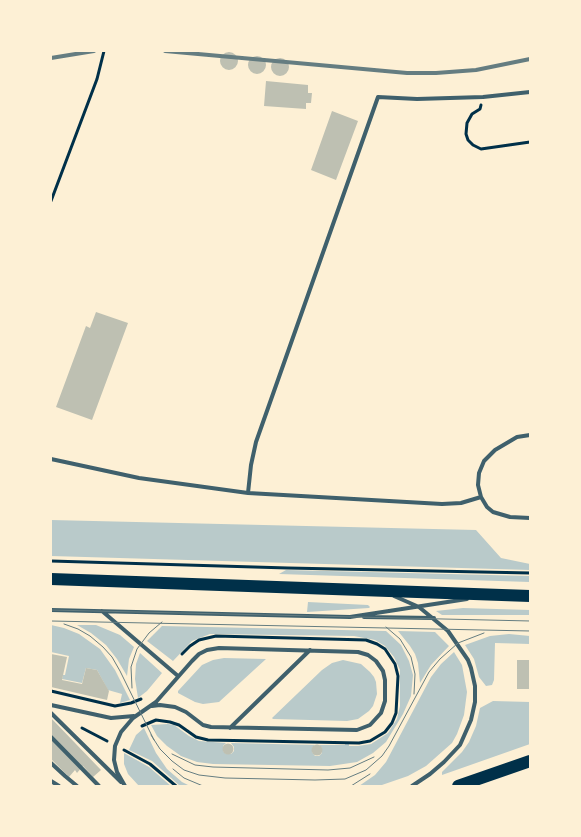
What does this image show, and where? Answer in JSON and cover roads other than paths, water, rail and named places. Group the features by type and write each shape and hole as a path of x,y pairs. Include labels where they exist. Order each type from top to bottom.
{"main road":[{"path":"51,579 524,596"},
{"path":"458,786 526,763"}],"lane":[{"path":"248,494 256,442 378,97 416,99 483,97 530,92"},
{"path":"530,435 517,437 495,450 484,461 479,472 478,485 480,497 493,512 510,517 530,518"},
{"path":"51,459 139,478 248,494 442,504 461,503 480,497"},
{"path":"357,590 394,596 418,607 434,618 452,636 468,660 473,676 475,702 468,729 454,753 430,774 412,786"},
{"path":"350,617 469,599 524,596"},
{"path":"51,610 434,618"},
{"path":"102,612 178,676"},
{"path":"125,786 116,769 114,750 119,736 133,718 152,706 199,654 210,649 358,652 368,655 378,664 385,677 383,710 375,721 365,728 350,731 210,727 203,725 189,714 175,707 152,706"},
{"path":"230,728 310,650"},
{"path":"51,705 111,718 128,717 141,713"},
{"path":"51,713 125,786"},
{"path":"51,738 99,786"},
{"path":"51,763 77,786"},
{"path":"51,781 59,786"}],"tram line":[{"path":"51,610 530,621"},
{"path":"51,621 530,631"},
{"path":"132,688 131,667 137,649 149,633 162,622"},
{"path":"64,624 90,636 112,657 154,740"},
{"path":"386,627 400,639 411,657 415,674 414,694"},
{"path":"151,735 160,749 172,761 184,770 199,775 225,778 345,779 366,770 382,756 429,672 440,659 458,643 484,633"},
{"path":"172,754 195,765 213,767 328,770 350,768 374,757"},
{"path":"173,769 184,778 203,786"},
{"path":"351,786 370,774"}],"railway":[{"path":"51,58 94,51"},
{"path":"165,51 407,73 476,70 530,59"}]}
